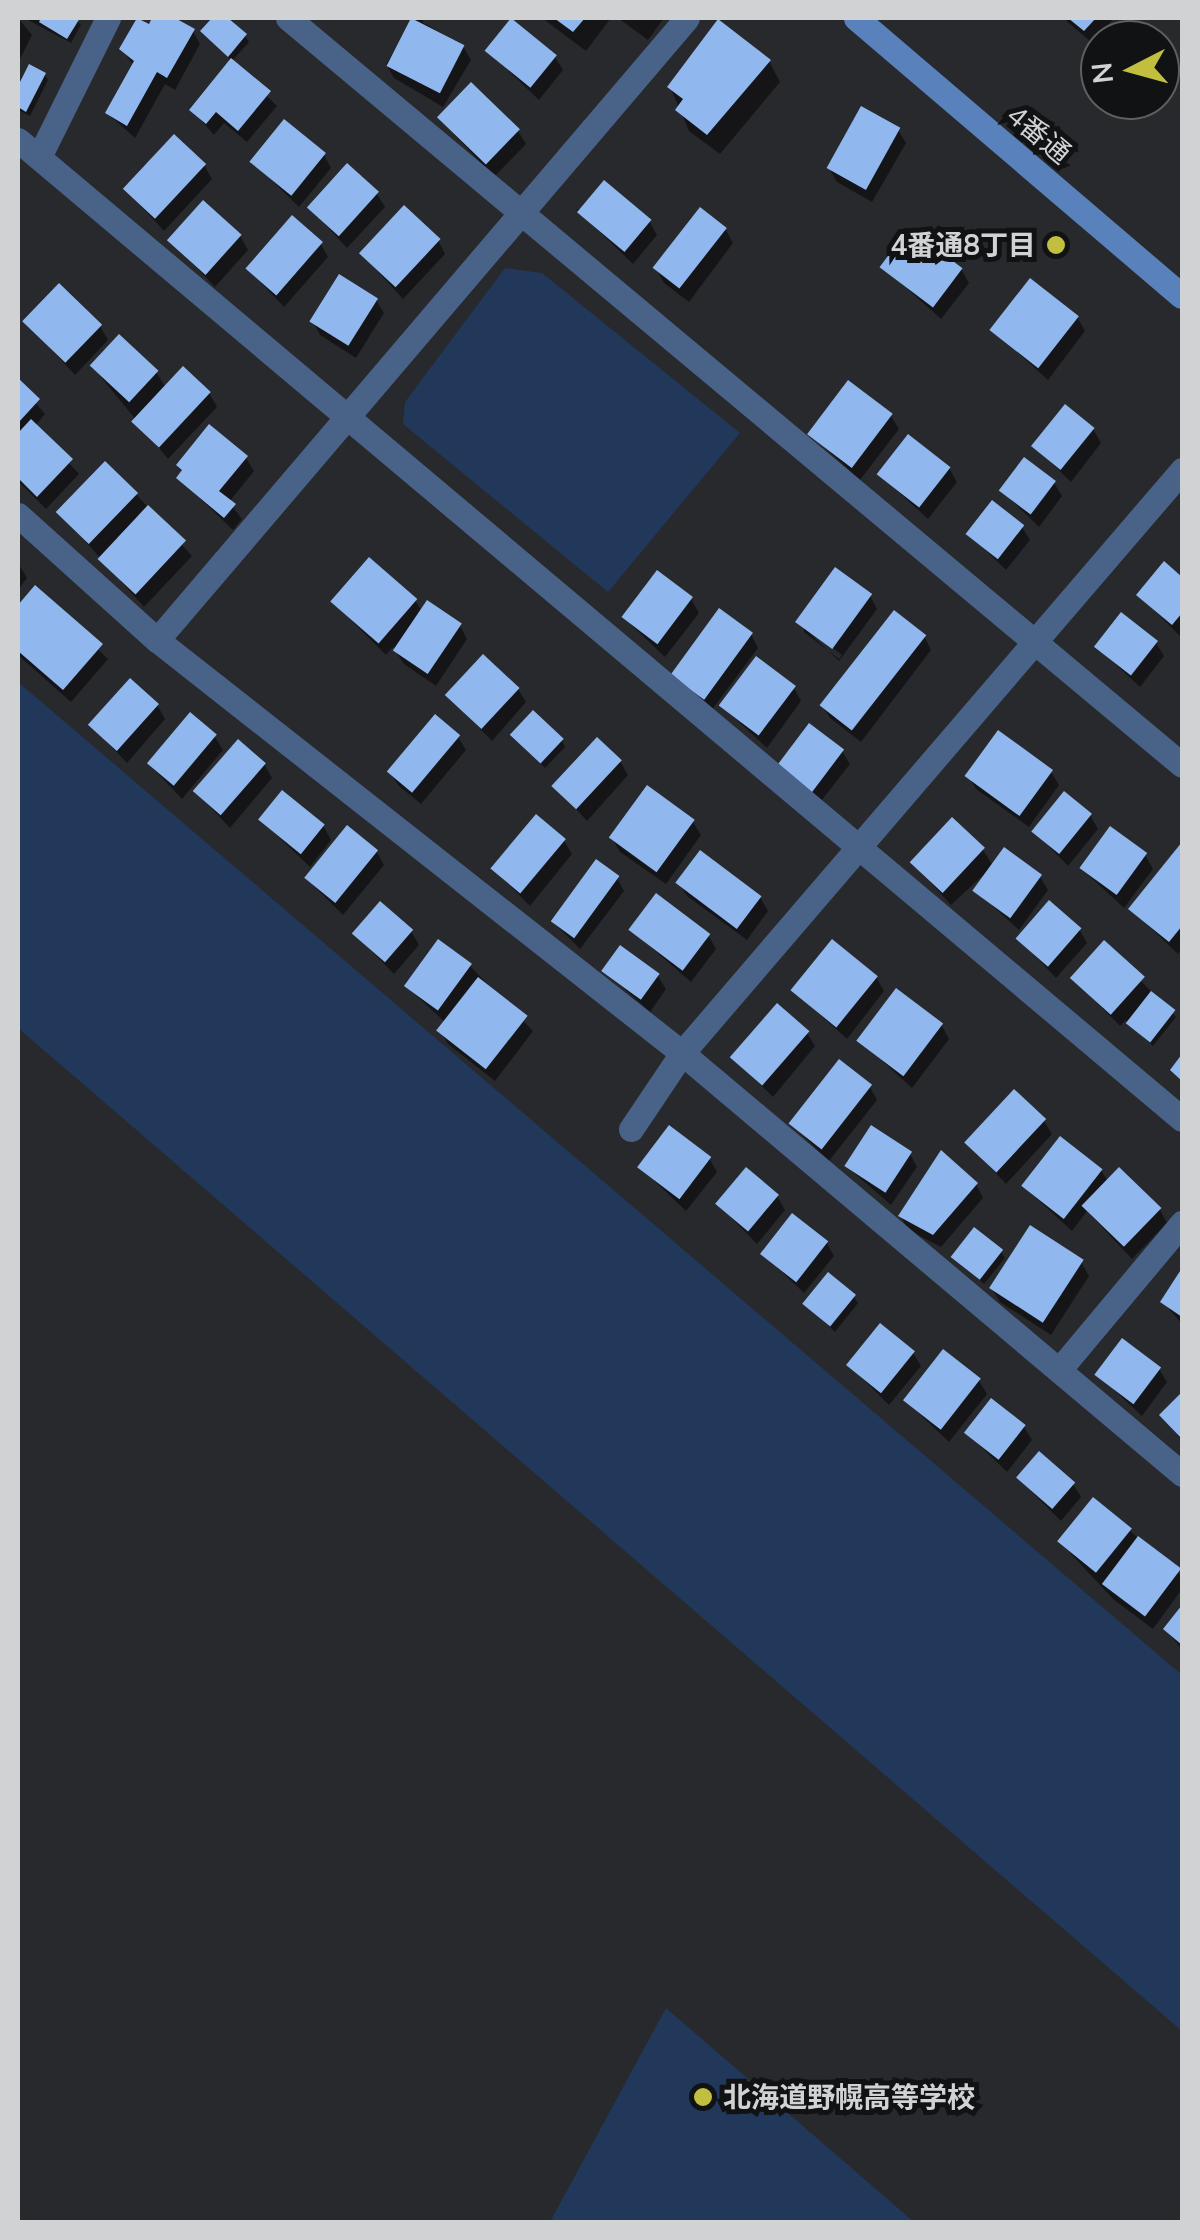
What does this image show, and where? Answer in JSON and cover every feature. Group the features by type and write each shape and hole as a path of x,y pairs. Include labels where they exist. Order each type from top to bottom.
{"street":[{"path":"39,157 108,18"},
{"path":"288,18 517,213 1182,764"},
{"path":"157,640 342,416 687,18"},
{"name":"4番通","path":"856,18 1182,296"},
{"path":"18,140 1182,1119"},
{"path":"631,1130 682,1054 1182,470"},
{"path":"18,515 157,640 682,1054 1182,1474"},
{"path":"1060,1370 1182,1224"}],"shaded area":[{"path":"505,268 542,273 740,433 608,592 403,424 405,402"},
{"path":"18,682 1182,1675 1182,2031 18,1028"},
{"name":"北海道野幌高等学校","path":"666,2008 914,2222 550,2222"}],"building":[{"path":"41,18 80,18 67,39 39,22"},
{"path":"137,18 149,24 152,18 175,18 195,29 167,78 157,72 127,126 105,113 134,61 119,49"},
{"path":"212,18 228,18 247,34 228,57 200,31"},
{"path":"411,18 464,45 440,93 386,66"},
{"path":"511,18 557,55 530,88 485,51"},
{"path":"554,18 585,18 573,32"},
{"path":"1068,18 1096,18 1080,20 1080,28"},
{"path":"718,19 771,60 707,135 675,110 683,99 667,87"},
{"path":"231,58 271,91 238,131 216,112 206,124 189,110"},
{"path":"29,64 46,73 26,112 18,107 18,86"},
{"path":"471,82 520,129 486,164 437,117"},
{"path":"861,106 900,128 866,190 827,168"},
{"path":"284,119 326,153 291,196 249,162"},
{"path":"174,134 206,164 155,219 123,189"},
{"path":"347,163 379,192 339,236 307,208"},
{"path":"604,180 651,220 624,252 577,212"},
{"path":"203,200 242,235 206,275 167,240"},
{"path":"404,205 441,239 396,287 359,253"},
{"path":"700,207 727,228 679,289 653,268"},
{"path":"292,215 323,242 276,295 245,269"},
{"path":"909,228 963,268 933,307 880,267"},
{"path":"339,274 378,298 348,346 309,321"},
{"path":"1030,278 1079,316 1038,368 989,330"},
{"path":"59,283 102,325 65,363 22,321"},
{"path":"119,334 158,371 129,402 90,365"},
{"path":"183,366 211,392 159,447 131,422"},
{"path":"18,378 40,399 18,423"},
{"path":"848,380 893,414 852,468 807,434"},
{"path":"1065,404 1095,428 1061,470 1031,446"},
{"path":"31,419 73,459 37,497 18,478 18,433"},
{"path":"209,424 248,456 219,491 236,504 224,518 176,478 182,470 176,465"},
{"path":"908,434 951,467 919,507 877,474"},
{"path":"1024,457 1056,481 1031,515 999,491"},
{"path":"105,461 138,493 89,544 56,512"},
{"path":"992,500 1024,525 998,559 966,534"},
{"path":"148,505 186,540 136,595 98,559"},
{"path":"369,557 417,599 379,644 330,602"},
{"path":"1164,561 1182,577 1182,613 1172,625 1136,595"},
{"path":"835,567 872,594 832,649 795,622"},
{"path":"657,570 693,597 657,644 621,617"},
{"path":"35,585 103,644 63,690 18,651 18,605"},
{"path":"427,600 462,623 428,674 393,651"},
{"path":"719,608 753,633 704,700 670,675"},
{"path":"894,610 926,635 852,731 820,705"},
{"path":"1121,612 1158,641 1131,676 1094,647"},
{"path":"483,654 520,688 481,729 445,695"},
{"path":"756,656 796,686 759,736 719,706"},
{"path":"130,678 159,704 117,751 88,725"},
{"path":"533,710 564,739 541,764 510,735"},
{"path":"190,712 217,734 174,786 147,763"},
{"path":"435,714 460,735 412,793 387,771"},
{"path":"809,723 844,749 810,794 775,768"},
{"path":"998,730 1053,770 1020,816 964,776"},
{"path":"597,737 622,760 576,809 551,786"},
{"path":"238,739 266,763 221,815 193,791"},
{"path":"647,785 695,820 657,872 609,838"},
{"path":"282,790 325,825 301,854 258,820"},
{"path":"1064,791 1092,814 1059,854 1031,831"},
{"path":"536,814 566,839 520,893 490,868"},
{"path":"952,817 985,848 943,893 910,862"},
{"path":"347,825 378,850 335,903 304,878"},
{"path":"1110,826 1147,853 1117,895 1079,868"},
{"path":"1182,842 1182,926 1169,942 1128,909"},
{"path":"1004,847 1042,875 1010,918 972,891"},
{"path":"700,850 761,896 737,929 675,883"},
{"path":"596,859 619,876 574,938 551,921"},
{"path":"656,893 710,934 683,971 628,930"},
{"path":"1049,900 1081,928 1048,967 1016,938"},
{"path":"380,901 413,930 385,962 352,933"},
{"path":"438,939 472,964 438,1011 404,986"},
{"path":"832,939 878,976 836,1027 790,990"},
{"path":"1104,940 1145,977 1111,1015 1070,978"},
{"path":"620,945 660,974 641,1000 601,971"},
{"path":"478,977 528,1016 486,1069 436,1031"},
{"path":"896,988 943,1024 903,1076 856,1041"},
{"path":"1151,991 1175,1010 1150,1042 1126,1023"},
{"path":"777,1003 809,1031 762,1086 730,1057"},
{"path":"1182,1054 1182,1081 1170,1070"},
{"path":"839,1059 872,1085 822,1149 789,1124"},
{"path":"1014,1089 1046,1119 996,1172 964,1142"},
{"path":"669,1125 711,1157 679,1199 637,1167"},
{"path":"871,1125 912,1152 885,1193 844,1166"},
{"path":"1060,1136 1103,1169 1064,1219 1021,1186"},
{"path":"941,1150 978,1183 933,1235 898,1216"},
{"path":"746,1167 779,1195 748,1231 715,1204"},
{"path":"1119,1167 1161,1208 1124,1247 1081,1206"},
{"path":"792,1213 828,1241 796,1282 760,1254"},
{"path":"1030,1225 1084,1260 1043,1323 989,1288"},
{"path":"974,1227 1003,1250 980,1280 951,1257"},
{"path":"1182,1268 1182,1317 1160,1302"},
{"path":"828,1272 856,1295 830,1327 802,1304"},
{"path":"880,1323 915,1351 881,1393 846,1365"},
{"path":"1122,1338 1161,1367 1133,1404 1094,1375"},
{"path":"943,1349 981,1379 941,1430 903,1400"},
{"path":"1182,1392 1182,1439 1159,1415"},
{"path":"991,1398 1026,1425 999,1460 964,1433"},
{"path":"1039,1451 1075,1482 1052,1509 1016,1477"},
{"path":"1093,1497 1132,1528 1096,1573 1057,1541"},
{"path":"1138,1536 1181,1568 1145,1616 1102,1584"},
{"path":"1182,1605 1182,1645 1163,1629"}],"place":[{"name":"4番通8丁目","path":"1056,245"},
{"name":"北海道野幌高等学校","path":"703,2097"}]}
